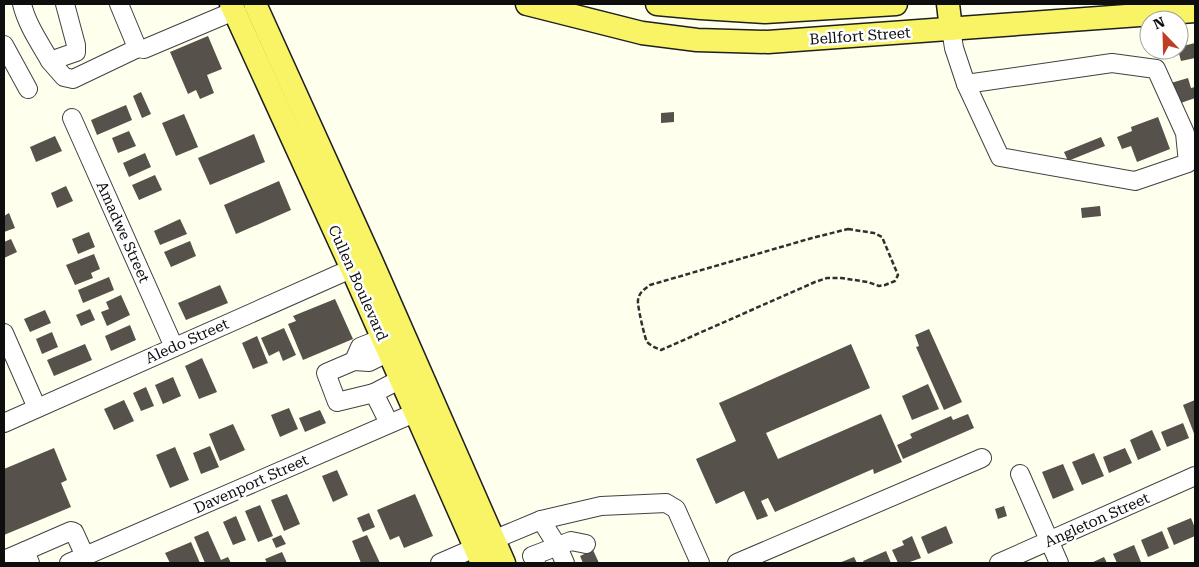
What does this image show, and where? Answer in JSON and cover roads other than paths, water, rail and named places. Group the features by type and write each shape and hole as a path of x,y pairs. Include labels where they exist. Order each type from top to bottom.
{"main road":[{"name":"Cullen Boulevard","path":"256,4 361,264 483,550 504,563"},
{"name":"Bellfort Street","path":"527,4 553,7 642,33 697,40 768,42 951,29 1130,10 1195,11"},
{"name":"Bellfort Street","path":"657,4 765,12 896,4"},
{"path":"948,4 951,29"},
{"name":"Cullen Boulevard","path":"233,7 361,264 386,345 401,379 424,408"},
{"path":"765,12 768,42"}],"street":[{"path":"22,4 25,15 50,61 64,77 73,79 138,48 144,49 233,7"},
{"path":"50,61 76,52 76,45 65,4"},
{"path":"119,4 138,48"},
{"path":"951,29 954,48 966,84 1000,157 1135,182 1188,163 1185,133 1156,69 1112,63 966,84"},
{"path":"4,45 28,89"},
{"name":"Amadwe Street","path":"72,118 174,347"},
{"name":"Aledo Street","path":"4,423 361,264"},
{"path":"4,333 38,408"},
{"path":"386,345 360,347 354,361 326,373 337,402 374,392 401,379"},
{"path":"374,392 389,423"},
{"name":"Davenport Street","path":"69,563 424,408"},
{"path":"737,563 982,458"},
{"path":"1020,474 1059,563"},
{"name":"Angleton Street","path":"999,563 1195,476"},
{"path":"440,563 483,550 541,520 601,506 666,503 676,509 700,563"},
{"path":"541,520 558,547 565,563"},
{"path":"4,560 28,557 70,531 74,532 85,556"},
{"path":"536,563 532,556 571,541 586,544"}]}
